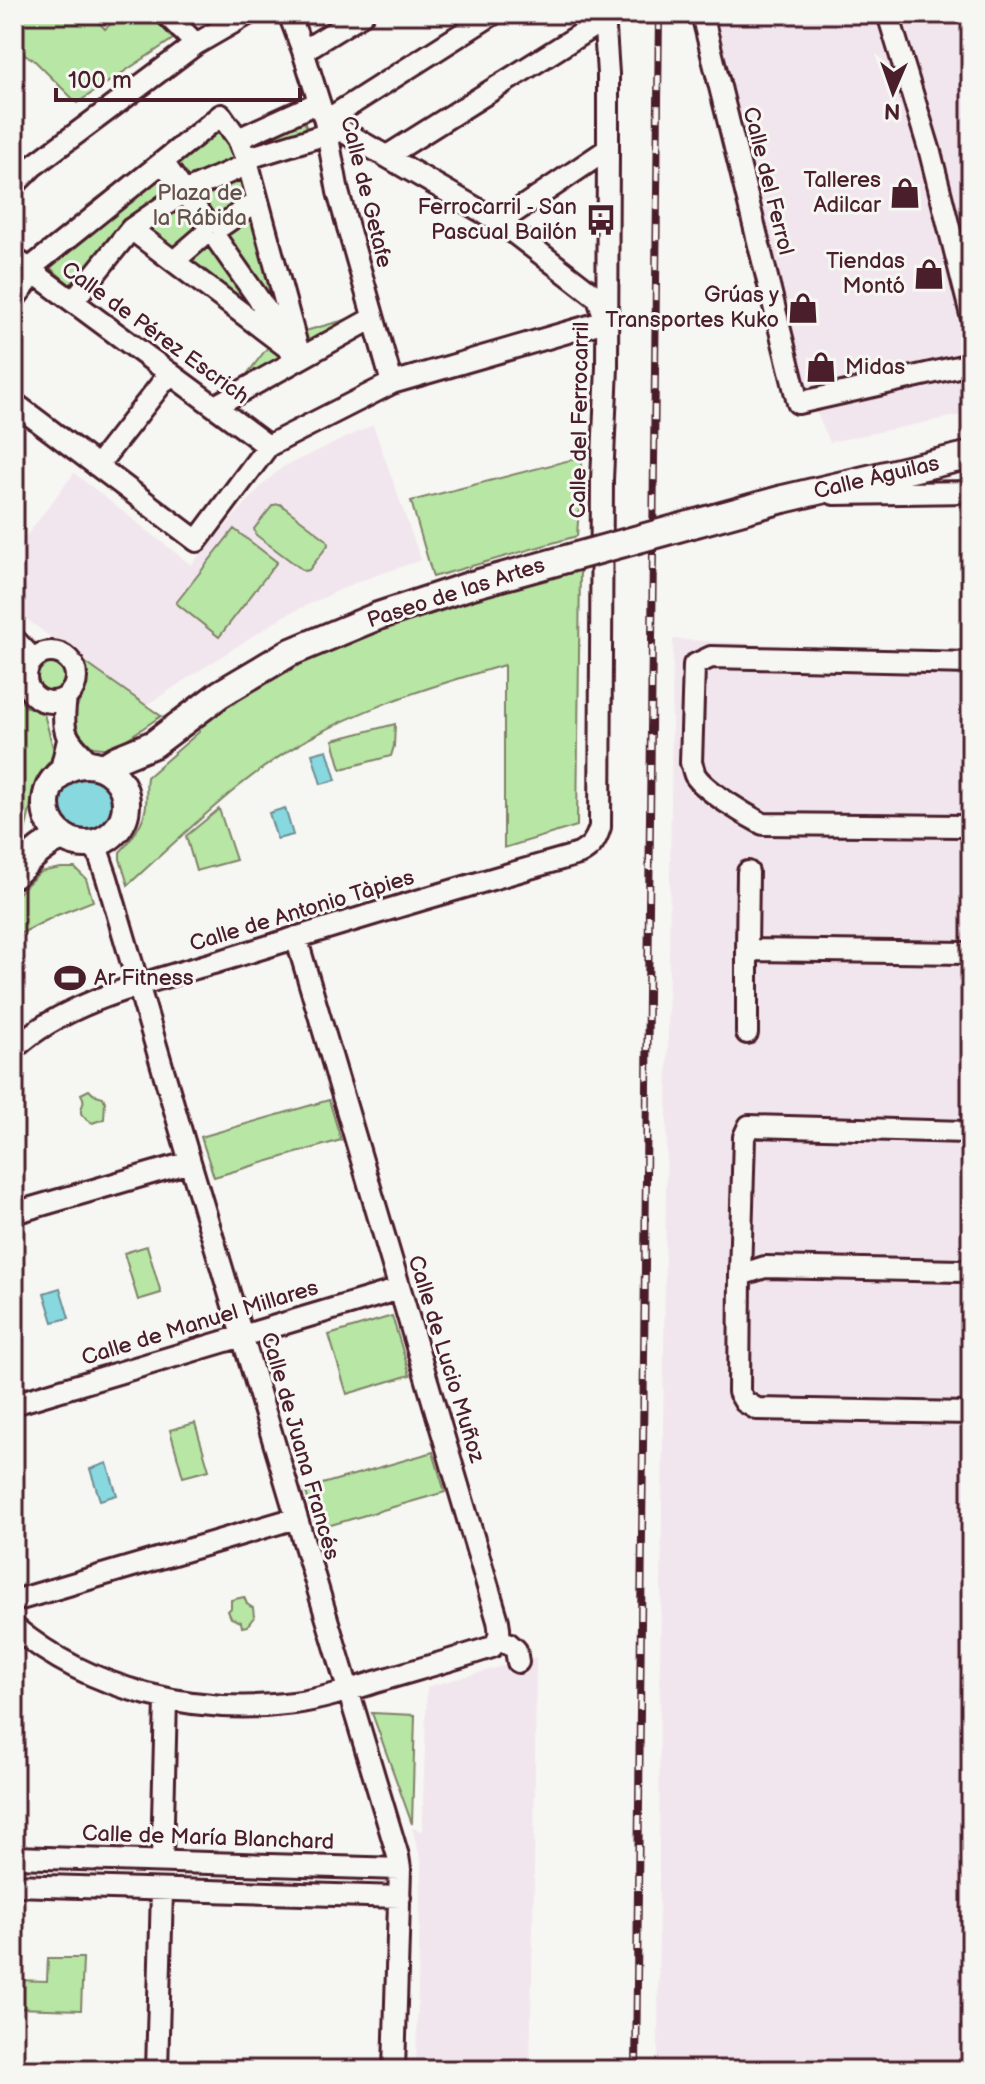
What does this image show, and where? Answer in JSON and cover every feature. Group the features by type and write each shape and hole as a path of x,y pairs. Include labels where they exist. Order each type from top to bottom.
{"main road":[{"name":"Calle Águilas","path":"792,497 971,455"},
{"name":"Paseo de las Artes","path":"97,766 154,744 220,694 289,653 378,616 472,585 792,497"},
{"name":"Paseo de las Artes","path":"125,797 154,744"},
{"path":"14,858 39,834 51,783 72,766 97,766 113,773 126,803 118,829 108,838 82,844 62,837 54,830 45,809"},
{"path":"14,874 43,847 62,837"}],"street":[{"path":"166,14 196,44"},
{"path":"14,185 33,166 196,44 248,14"},
{"name":"Calle de Getafe","path":"289,14 323,119 338,192 392,383"},
{"path":"303,51 363,14"},
{"path":"244,154 323,119 493,14"},
{"path":"888,14 930,152 971,315"},
{"name":"Calle del Ferrol","path":"703,15 798,403 971,364"},
{"path":"387,156 605,17"},
{"name":"Calle del Ferrocarril","path":"600,827 602,480 607,367 608,74 605,17"},
{"path":"14,299 25,267 221,115 244,154 300,357"},
{"path":"73,301 131,229 244,154 323,119"},
{"path":"14,403 197,541 268,446 392,383 606,321 598,298 500,222 323,119"},
{"path":"500,222 608,149"},
{"path":"163,162 300,357"},
{"path":"174,261 257,201"},
{"path":"131,229 300,357"},
{"path":"219,295 273,259"},
{"name":"Calle de Pérez Escrich","path":"25,267 268,446"},
{"path":"215,406 373,318"},
{"path":"97,466 170,373"},
{"path":"792,497 971,492"},
{"path":"14,639 33,659"},
{"path":"41,654 60,654 69,660 74,669 76,678 73,688 59,706 42,701 28,687 25,676 27,668 41,654"},
{"path":"963,826 763,824 747,816 694,774 691,763 694,665 711,657 971,663"},
{"path":"59,706 68,740 60,773"},
{"path":"68,740 97,766"},
{"name":"Calle de Antonio Tàpies","path":"14,1049 24,1039 79,1007 139,986 579,854 590,848 600,827"},
{"name":"Calle de Juana Francés","path":"95,843 393,1836 400,1869 394,2070"},
{"path":"747,1033 748,872"},
{"name":"Calle de Lucio Muñoz","path":"296,937 498,1621 498,1641"},
{"path":"747,950 965,953"},
{"path":"966,1132 749,1126 744,1137 739,1392 745,1402 757,1409 969,1413"},
{"path":"14,1213 190,1162"},
{"path":"740,1275 765,1267 962,1271"},
{"name":"Calle de Manuel Millares","path":"14,1404 400,1289"},
{"path":"14,1601 296,1518"},
{"path":"14,1627 69,1664 113,1684 166,1699 246,1707 296,1703 347,1691 492,1647 498,1641 508,1643 516,1650 518,1662"},
{"path":"162,1860 166,1699"},
{"name":"Calle de María Blanchard","path":"14,1857 400,1869"},
{"path":"14,1885 400,1897"},
{"path":"157,2070 162,1891"}],"shaded area":[{"path":"703,14 971,14 971,413 830,442 807,392"},
{"path":"373,425 421,560 357,582 284,616 145,706 14,610 14,552 74,473 191,565 264,483 283,467"},
{"path":"673,639 971,657 971,2070 658,2070"},
{"path":"536,1657 530,2070 416,2070 421,1861 412,1828 422,1831 427,1687"}],"green space":[{"path":"14,14 91,14 105,29 122,14 150,14 173,39 77,103 34,60 14,48"},
{"name":"Plaza de la Rábida","path":"299,106 312,144 255,161 305,331 363,315 234,391 271,343 134,238 87,299 34,254 88,214 84,210 87,206 217,110 238,136"},
{"path":"578,458 582,462 577,536 433,577 411,501"},
{"path":"280,504 327,540 328,545 309,570 304,571 256,535 254,529 273,505"},
{"path":"234,529 277,562 219,637 176,603"},
{"path":"580,569 577,826 504,848 504,665 391,701 298,745 221,801 128,885 120,852 135,833 143,816 147,777 199,732 202,725 244,693 304,657 397,619"},
{"path":"83,661 161,716 112,749 93,747 80,736 76,722 76,709 87,675"},
{"path":"50,662 61,667 66,678 61,689 50,694 39,689 34,678 39,667"},
{"path":"14,692 25,706 44,714 55,755 36,780 27,824 14,847"},
{"path":"395,724 391,756 341,769 333,740"},
{"path":"219,809 236,860 196,871 186,836"},
{"path":"75,868 86,879 93,901 14,937 14,897 40,872"},
{"path":"89,1090 103,1097 105,1102 104,1119 92,1123 81,1113 81,1094"},
{"path":"329,1100 341,1140 214,1177 201,1137"},
{"path":"147,1246 161,1293 138,1300 124,1253"},
{"path":"392,1316 410,1375 347,1394 329,1335"},
{"path":"195,1423 209,1470 183,1477 170,1430"},
{"path":"433,1452 445,1492 317,1529 305,1489"},
{"path":"244,1597 253,1608 254,1617 247,1626 242,1627 241,1622 231,1618 228,1611 231,1600"},
{"path":"372,1713 415,1715 412,1824"},
{"path":"48,1958 83,1958 81,2010 14,2008 14,1980 47,1981"},
{"path":"14,2062 132,2067 132,2070 14,2070"}],"water":[{"path":"327,750 336,780 321,784 312,754"},
{"path":"86,773 106,781 114,801 106,821 86,829 66,821 58,801 66,781"},
{"path":"285,808 293,835 277,839 269,813"},
{"path":"60,1288 69,1318 53,1322 44,1293"},
{"path":"107,1463 117,1495 100,1500 90,1469"}],"railway":[{"path":"636,2070 659,14"}],"place":[{"name":"Talleres Adilcar","path":"905,193"},
{"name":"Ferrocarril - San Pascual Bailón","path":"601,220"},
{"name":"Tiendas Montó","path":"929,274"},
{"name":"Grúas y Transportes Kuko","path":"803,308"},
{"name":"Midas","path":"821,367"},
{"name":"Ar Fitness","path":"70,978"}]}
